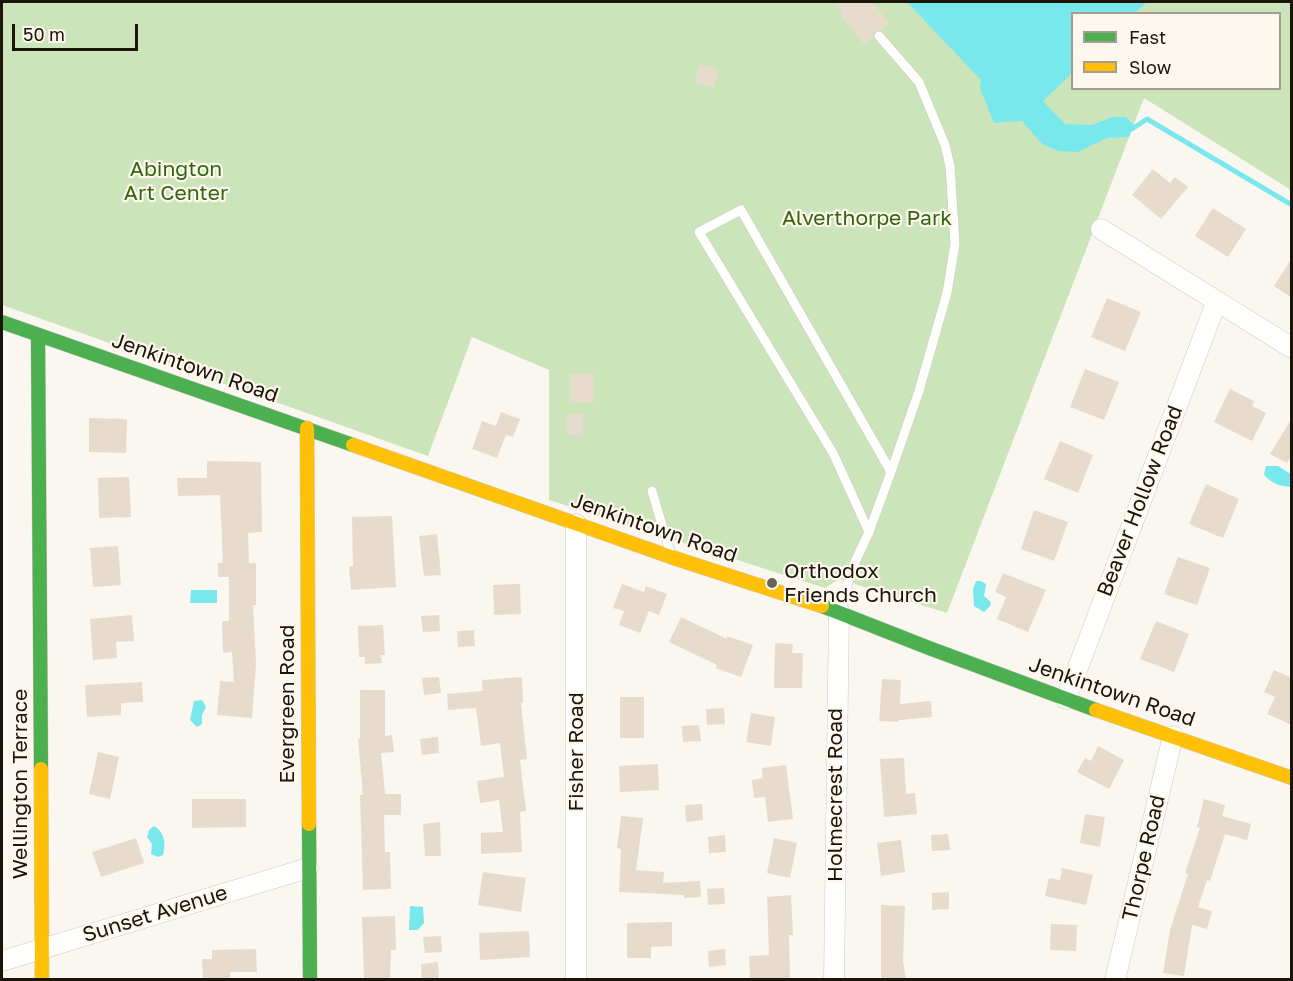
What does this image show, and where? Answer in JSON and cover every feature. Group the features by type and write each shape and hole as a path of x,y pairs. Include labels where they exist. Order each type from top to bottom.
{"street":[{"path":"1101,229 1216,303 1292,348"},
{"name":"Beaver Hollow Road","path":"1066,699 1216,303"},
{"name":"Jenkintown Road","path":"2,322 576,524 838,611 1066,699 1292,778"},
{"name":"Wellington Terrace","path":"38,336 42,980"},
{"name":"Evergreen Road","path":"307,428 310,980"},
{"name":"Fisher Road","path":"576,524 576,980"},
{"name":"Holmecrest Road","path":"834,980 838,611"},
{"name":"Thorpe Road","path":"1115,980 1173,736"},
{"name":"Sunset Avenue","path":"2,961 308,868"}],"lane":[{"path":"838,611 891,472 918,391 947,293 955,244 950,166 945,145 919,82 879,36"},
{"path":"869,531 833,453 699,232 741,210 891,472"},
{"path":"652,491 672,557"}],"green space":[{"path":"2,2 1291,2 1291,190 1144,98 947,613 839,579 825,588 549,500 549,370 472,337 428,456 2,305"}],"water":[{"path":"907,2 1147,2 1136,12 1071,12 1071,74 1043,101 1065,124 1092,125 1112,117 1126,117 1134,125 1129,137 1107,138 1078,152 1058,151 1042,144 1022,121 994,123 980,88 981,80"},
{"path":"1266,466 1278,466 1291,474 1291,487 1270,481 1264,475"},
{"path":"976,581 986,584 984,596 991,602 984,612 974,606 973,589"},
{"path":"191,590 217,590 217,603 190,603"},
{"path":"202,700 206,707 202,715 202,724 197,727 190,720 194,701"},
{"path":"154,826 162,835 164,843 163,855 158,857 151,854 152,844 147,837 149,830"},
{"path":"410,906 423,907 424,923 418,930 409,930"}],"building":[{"path":"834,2 872,2 889,23 882,30 875,31 873,38 864,44 839,14 843,11"},
{"path":"700,64 719,70 714,88 695,82"},
{"path":"1153,169 1170,183 1175,177 1188,187 1161,219 1132,195"},
{"path":"1213,208 1246,229 1228,257 1195,236"},
{"path":"1292,258 1292,298 1274,286"},
{"path":"1107,298 1141,312 1125,351 1091,337"},
{"path":"1085,369 1119,382 1104,420 1070,407"},
{"path":"570,374 594,374 594,403 570,403"},
{"path":"1230,389 1254,401 1252,406 1266,413 1252,441 1214,422"},
{"path":"501,412 520,419 513,437 506,435 497,458 472,449 482,421 496,426"},
{"path":"567,414 583,414 583,435 567,435"},
{"path":"89,418 127,419 126,453 89,452"},
{"path":"1292,418 1292,455 1287,463 1270,454"},
{"path":"1060,441 1093,455 1078,493 1044,479"},
{"path":"207,461 261,462 262,532 248,533 249,563 256,563 256,605 253,605 256,664 252,718 217,715 220,681 234,682 232,652 223,653 222,621 229,621 229,577 218,577 218,563 223,563 220,495 178,496 177,478 207,478"},
{"path":"129,477 131,517 99,518 98,478"},
{"path":"1206,484 1239,499 1223,538 1189,524"},
{"path":"1034,510 1068,522 1054,561 1021,549"},
{"path":"392,516 396,587 351,590 349,566 353,566 352,517"},
{"path":"437,534 441,575 424,576 419,536"},
{"path":"118,546 121,585 93,587 90,548"},
{"path":"1178,557 1210,568 1197,605 1164,594"},
{"path":"1003,573 1046,590 1028,632 997,619 1006,597 995,592"},
{"path":"520,584 521,614 494,615 493,585"},
{"path":"622,584 644,592 646,586 667,594 659,615 649,611 640,633 619,625 624,611 613,608"},
{"path":"132,615 134,641 116,642 117,658 93,660 90,619"},
{"path":"439,615 440,631 423,632 421,616"},
{"path":"681,617 727,639 727,636 753,645 741,677 716,668 717,665 669,642"},
{"path":"1156,621 1189,634 1174,672 1140,659"},
{"path":"383,625 385,655 381,655 382,663 365,664 365,657 359,657 358,626"},
{"path":"474,630 475,646 458,647 457,631"},
{"path":"775,643 793,644 792,653 803,653 802,688 774,688"},
{"path":"1274,670 1292,678 1292,725 1267,714 1275,697 1264,692"},
{"path":"439,677 441,693 424,695 422,678"},
{"path":"522,677 523,703 521,703 527,759 520,760 526,811 520,812 522,852 481,854 481,833 503,832 499,800 480,803 477,781 504,777 500,743 481,746 476,708 448,710 447,694 483,691 482,680"},
{"path":"882,679 901,680 900,704 931,701 932,717 899,720 899,722 879,721"},
{"path":"142,682 143,702 121,703 121,715 87,717 85,685"},
{"path":"360,690 385,690 385,736 392,735 394,752 381,753 385,794 401,794 401,815 384,815 385,852 390,852 391,889 363,890 360,795 363,795 358,739 360,738"},
{"path":"620,697 644,697 644,738 620,738"},
{"path":"724,708 725,724 707,725 706,709"},
{"path":"751,713 775,717 771,746 746,742"},
{"path":"699,725 701,741 683,742 682,726"},
{"path":"438,737 439,753 422,755 420,739"},
{"path":"1098,746 1124,760 1109,789 1077,772 1085,758 1091,761"},
{"path":"98,752 119,757 110,799 89,794"},
{"path":"904,758 906,794 915,793 917,814 884,817 880,759"},
{"path":"658,764 659,790 620,792 619,766"},
{"path":"786,765 793,819 768,822 765,797 754,798 752,780 763,778 762,768"},
{"path":"192,799 246,799 246,827 192,828"},
{"path":"1204,799 1225,805 1222,816 1251,824 1247,840 1225,834 1210,881 1207,880 1198,907 1212,911 1207,929 1192,925 1184,976 1163,973 1170,930 1200,828 1197,827"},
{"path":"702,804 703,820 686,822 685,805"},
{"path":"1085,814 1105,817 1100,847 1080,843"},
{"path":"621,816 643,818 636,870 664,872 663,883 700,881 701,897 684,898 684,895 619,892 621,849 617,848"},
{"path":"440,822 441,856 425,856 423,824"},
{"path":"948,834 950,850 932,851 931,835"},
{"path":"725,835 726,852 709,853 708,837"},
{"path":"136,838 144,863 101,877 92,852"},
{"path":"774,838 797,843 790,878 767,873"},
{"path":"901,840 905,872 881,876 877,843"},
{"path":"1062,868 1093,875 1086,905 1045,896 1049,878 1060,880"},
{"path":"483,872 526,878 521,912 478,905"},
{"path":"724,888 725,904 708,905 707,889"},
{"path":"949,892 949,909 932,910 932,893"},
{"path":"791,895 793,935 789,935 790,979 750,979 749,956 769,955 767,897"},
{"path":"881,905 905,906 903,961 906,980 881,980"},
{"path":"395,916 396,950 391,950 390,980 364,980 362,917"},
{"path":"672,922 672,946 651,947 651,958 627,958 627,923"},
{"path":"1051,924 1077,925 1076,951 1050,950"},
{"path":"529,931 530,957 480,960 479,933"},
{"path":"441,936 442,952 425,953 423,937"},
{"path":"256,949 257,972 230,972 230,980 203,980 202,959 212,959 212,950"},
{"path":"725,949 726,965 709,967 708,951"},
{"path":"438,962 439,978 422,980 421,964"}],"waterway":[{"path":"1125,129 1132,129 1147,119 1292,205"}],"traffic: fast":[{"path":"2,322 353,445"},
{"path":"38,336 41,769"},
{"path":"822,606 1096,710"},
{"path":"309,824 310,980"}],"traffic: slow":[{"path":"307,428 309,824"},
{"path":"353,445 671,557 822,606"},
{"path":"1096,710 1292,778"},
{"path":"41,769 42,980"}],"place":[{"name":"Orthodox Friends Church","path":"772,583"}],"park label":[{"name":"Abington Art Center","path":"176,181"},
{"name":"Alverthorpe Park","path":"867,218"}]}
